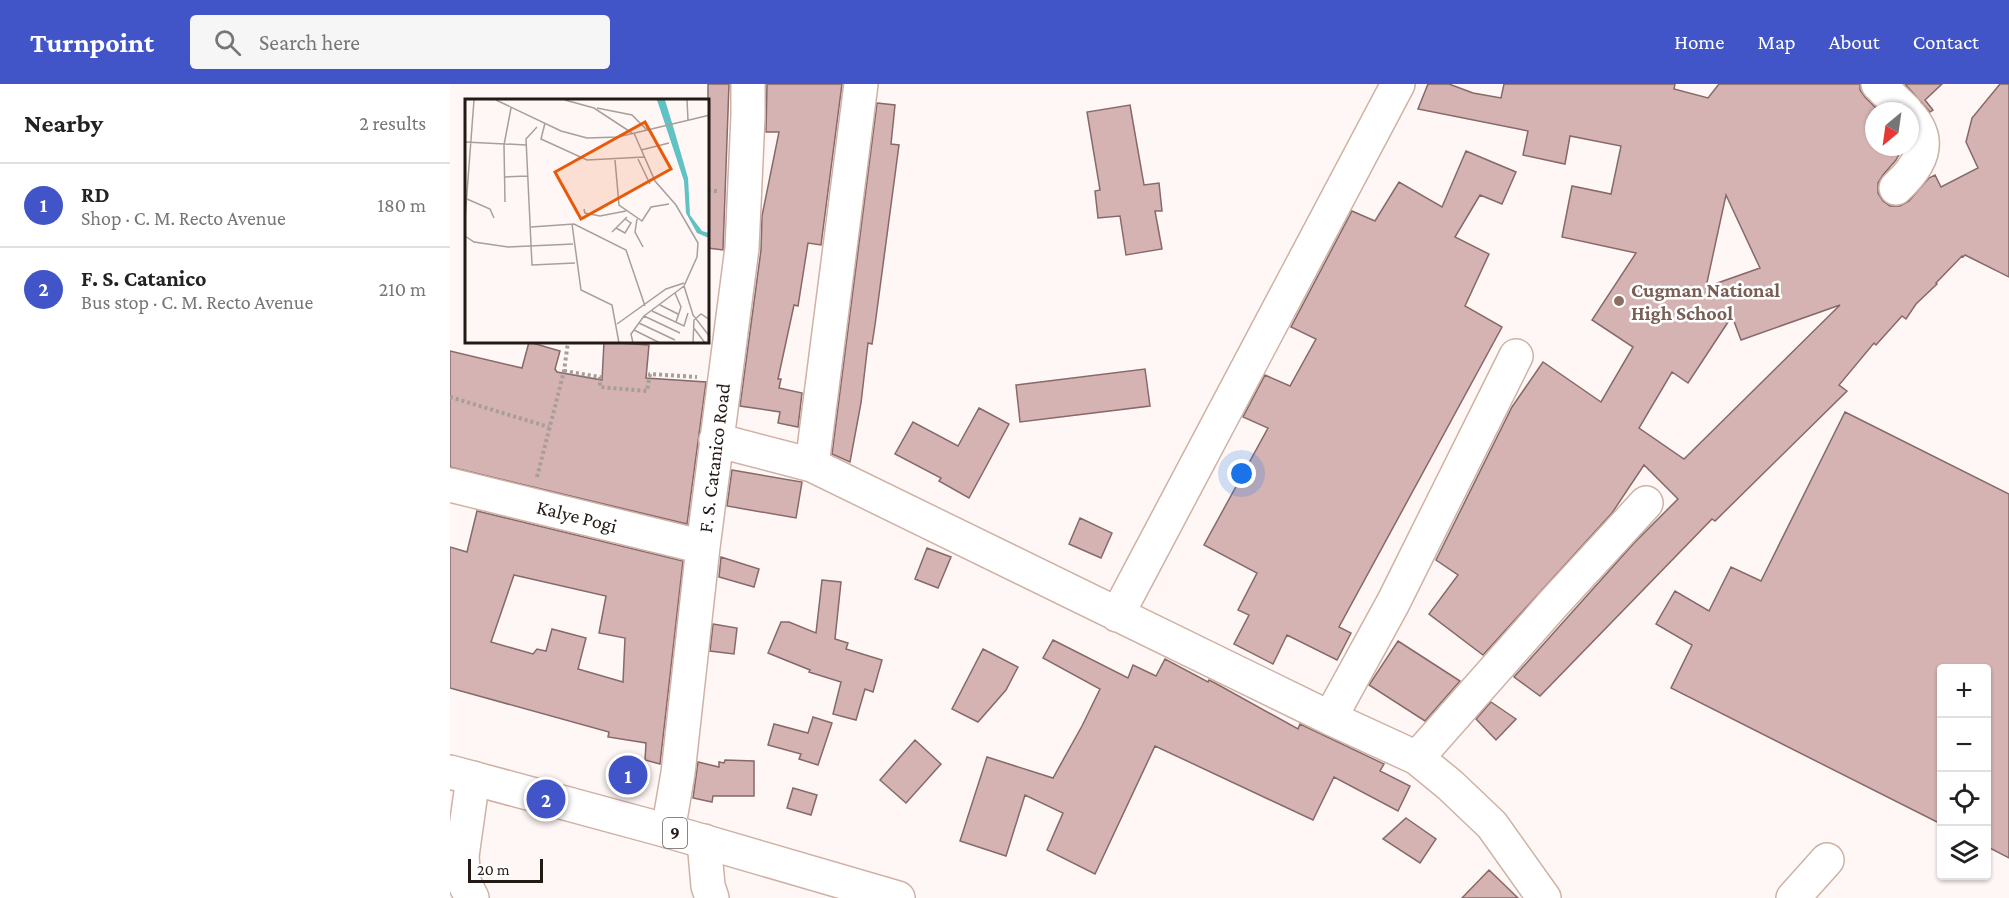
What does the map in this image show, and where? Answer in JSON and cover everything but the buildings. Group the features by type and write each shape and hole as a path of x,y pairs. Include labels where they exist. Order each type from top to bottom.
{"main road":[{"name":"F. S. Catanico Road","path":"668,831 678,773 716,440 742,248 748,84"},
{"path":"812,465 861,84"},
{"path":"1117,615 1398,84"},
{"path":"1878,84 1897,102"},
{"path":"1896,188 1915,169 1920,160 1922,148 1919,133"},
{"path":"1330,718 1393,603 1516,356"},
{"path":"716,440 812,465 1117,615 1417,758 1450,785 1492,825 1544,898"},
{"name":"Kalye Pogi","path":"450,485 703,547"},
{"path":"1417,758 1552,603 1646,503"},
{"path":"462,775 464,882 472,898"},
{"name":"9","path":"462,775 704,841 898,898"},
{"path":"704,841 708,886 712,898"},
{"path":"1793,898 1827,860"}],"path":[{"path":"530,504 564,371 568,344"},
{"path":"564,371 600,377 600,387 647,391 650,374 724,379"},
{"path":"450,397 549,427"}],"place":[{"name":"Cugman National High School","path":"1619,301"},
{"name":"RD","path":"628,775"},
{"name":"F. S. Catanico","path":"546,799"}]}
